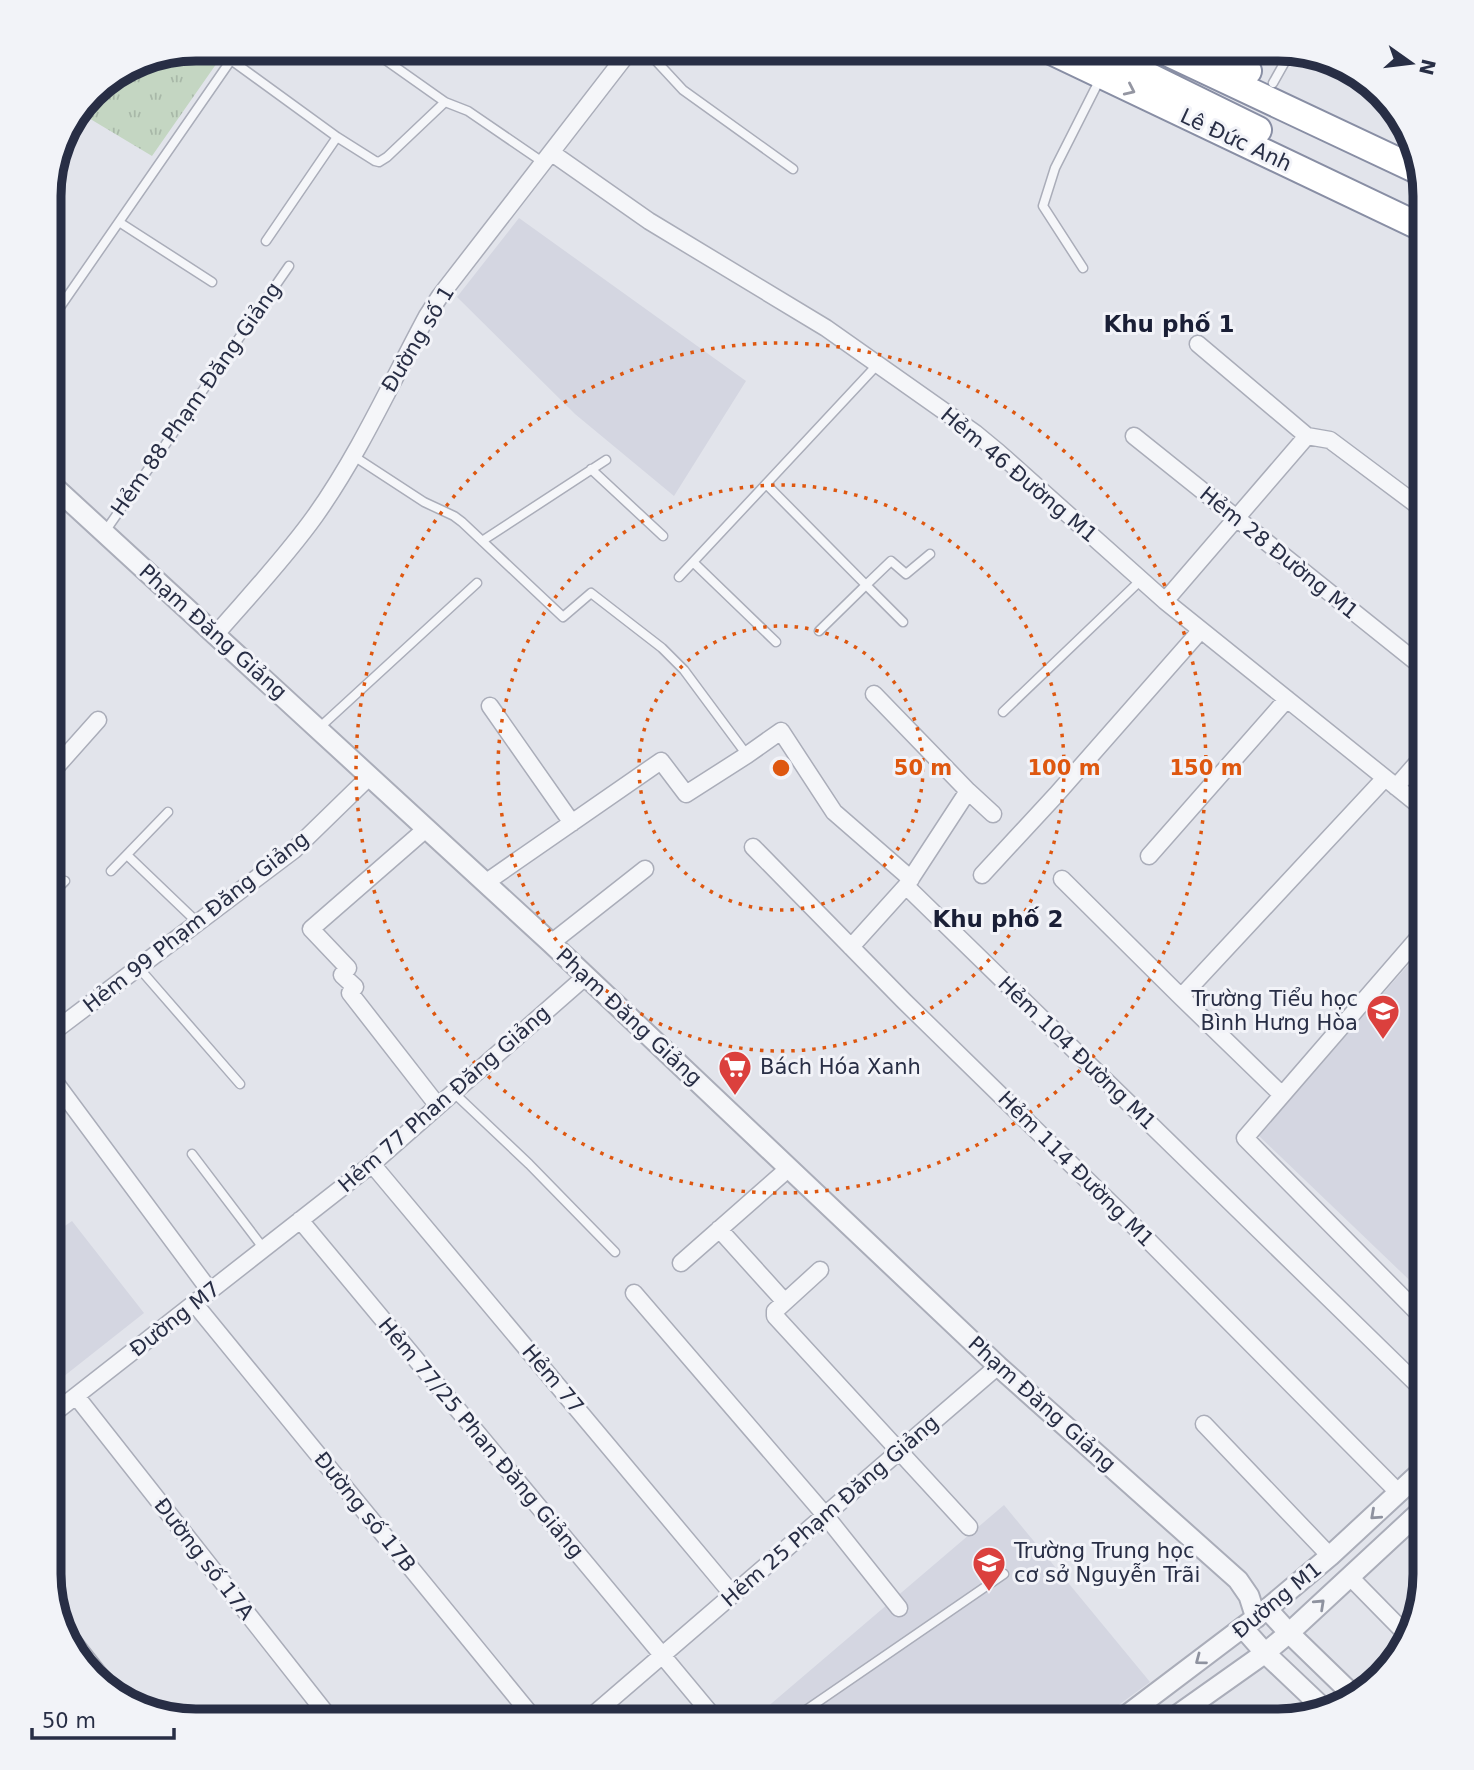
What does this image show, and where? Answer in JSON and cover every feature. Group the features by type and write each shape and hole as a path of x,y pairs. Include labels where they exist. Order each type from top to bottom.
{"highway":[{"name":"Lê Đức Anh","path":"1073,62 1413,223"},
{"name":"Lê Đức Anh","path":"1119,62 1413,207"},
{"path":"1187,62 1409,166"},
{"path":"1238,62 1273,83 1402,145"}],"street":[{"name":"Đường số 1","path":"216,634 316,514 352,455 440,296 622,61"},
{"name":"Hẻm 46 Đường M1","path":"548,158 792,307 878,364 998,452 1165,601 1413,800"},
{"path":"1198,344 1307,436 1330,440 1413,502"},
{"name":"Hẻm 28 Đường M1","path":"1134,436 1413,659"},
{"path":"1165,601 1307,436"},
{"name":"Phạm Đăng Giảng","path":"62,494 551,943 998,1366 1238,1580 1249,1596 1265,1653 1318,1703"},
{"path":"982,875 1201,630"},
{"path":"874,694 993,814"},
{"path":"1149,856 1287,699"},
{"path":"490,706 572,823"},
{"path":"62,761 97,720"},
{"name":"Hẻm 104 Đường M1","path":"747,755 781,731 834,812 1413,1380"},
{"path":"485,883 661,761 686,794 747,755"},
{"path":"1181,997 1391,782 1413,764"},
{"name":"Hẻm 99 Phạm Đăng Giảng","path":"61,1026 294,850 370,776"},
{"path":"851,947 909,883 968,791"},
{"path":"427,828 311,929 348,968 342,975 355,987 350,993 438,1106"},
{"name":"Hẻm 114 Đường M1","path":"753,847 1133,1224 1399,1493"},
{"path":"551,943 645,869"},
{"path":"1062,879 1282,1095"},
{"path":"1413,944 1245,1138 1413,1308"},
{"name":"Hẻm 77 Phan Đăng Giảng","path":"300,1220 372,1164 585,976"},
{"path":"61,1091 210,1291"},
{"name":"Hẻm 77","path":"372,1164 733,1595"},
{"path":"681,1262 789,1168"},
{"name":"Đường M7","path":"61,1408 300,1220"},
{"name":"Hẻm 77/25 Phan Đăng Giảng","path":"300,1220 707,1709"},
{"path":"719,1229 785,1302"},
{"path":"820,1270 775,1311 775,1316 969,1527"},
{"path":"634,1293 825,1515 899,1608"},
{"name":"Đường số 17B","path":"194,1303 526,1709"},
{"name":"Hẻm 25 Phạm Đăng Giảng","path":"600,1709 998,1366"},
{"name":"Đường số 17A","path":"76,1396 323,1709"},
{"path":"1204,1424 1330,1556"},
{"name":"Đường M1","path":"1135,1709 1256,1618 1330,1556 1413,1480"},
{"name":"Đường M1","path":"1186,1709 1265,1653 1350,1577 1413,1526"},
{"path":"1350,1577 1401,1628"},
{"name":"Phạm Đăng Giảng","path":"1256,1618 1289,1633 1347,1689"}],"lane":[{"path":"62,304 230,61"},
{"path":"232,61 370,160 379,162 387,158 445,102"},
{"path":"387,61 445,102 468,111 548,158"},
{"path":"657,61 683,90 793,169"},
{"path":"1273,83 1285,62"},
{"path":"1083,268 1043,206 1055,169 1101,76"},
{"path":"267,241 337,137"},
{"path":"119,222 212,282"},
{"name":"Hẻm 88 Phạm Đăng Giảng","path":"104,533 289,266"},
{"path":"679,577 878,364"},
{"path":"352,455 424,502 454,516 563,617 591,593 662,648 684,670 747,755"},
{"path":"482,541 606,460"},
{"path":"592,469 663,536"},
{"path":"766,484 903,622"},
{"path":"819,631 891,561 906,574 930,554"},
{"path":"693,562 776,642"},
{"path":"1003,712 1142,579"},
{"path":"318,729 477,583"},
{"path":"111,871 168,812"},
{"path":"127,855 198,923"},
{"path":"61,885 65,881"},
{"path":"139,968 240,1084"},
{"path":"454,1093 529,1164 614,1252"},
{"path":"192,1154 264,1249"},
{"path":"807,1709 1003,1574"}],"shaded area":[{"path":"519,218 746,381 674,496 575,414 457,297"},
{"name":"Trường Tiểu học Bình Hưng Hòa","path":"1413,960 1413,1284 1258,1135"},
{"path":"72,1221 144,1313 61,1378 61,1228"},
{"name":"Trường Trung học cơ sở Nguyễn Trãi","path":"1004,1505 1150,1682 1113,1709 765,1709"}],"green space":[{"path":"218,61 152,156 87,117 114,89 153,68 179,62"}],"place":[{"name":"Trường Tiểu học Bình Hưng Hòa","path":"1383,1041"},
{"name":"Bách Hóa Xanh","path":"735,1097"},
{"name":"Trường Trung học cơ sở Nguyễn Trãi","path":"989,1593"}],"district":[{"name":"Khu phố 1","path":"1169,324"},
{"name":"Khu phố 2","path":"998,919"}]}
